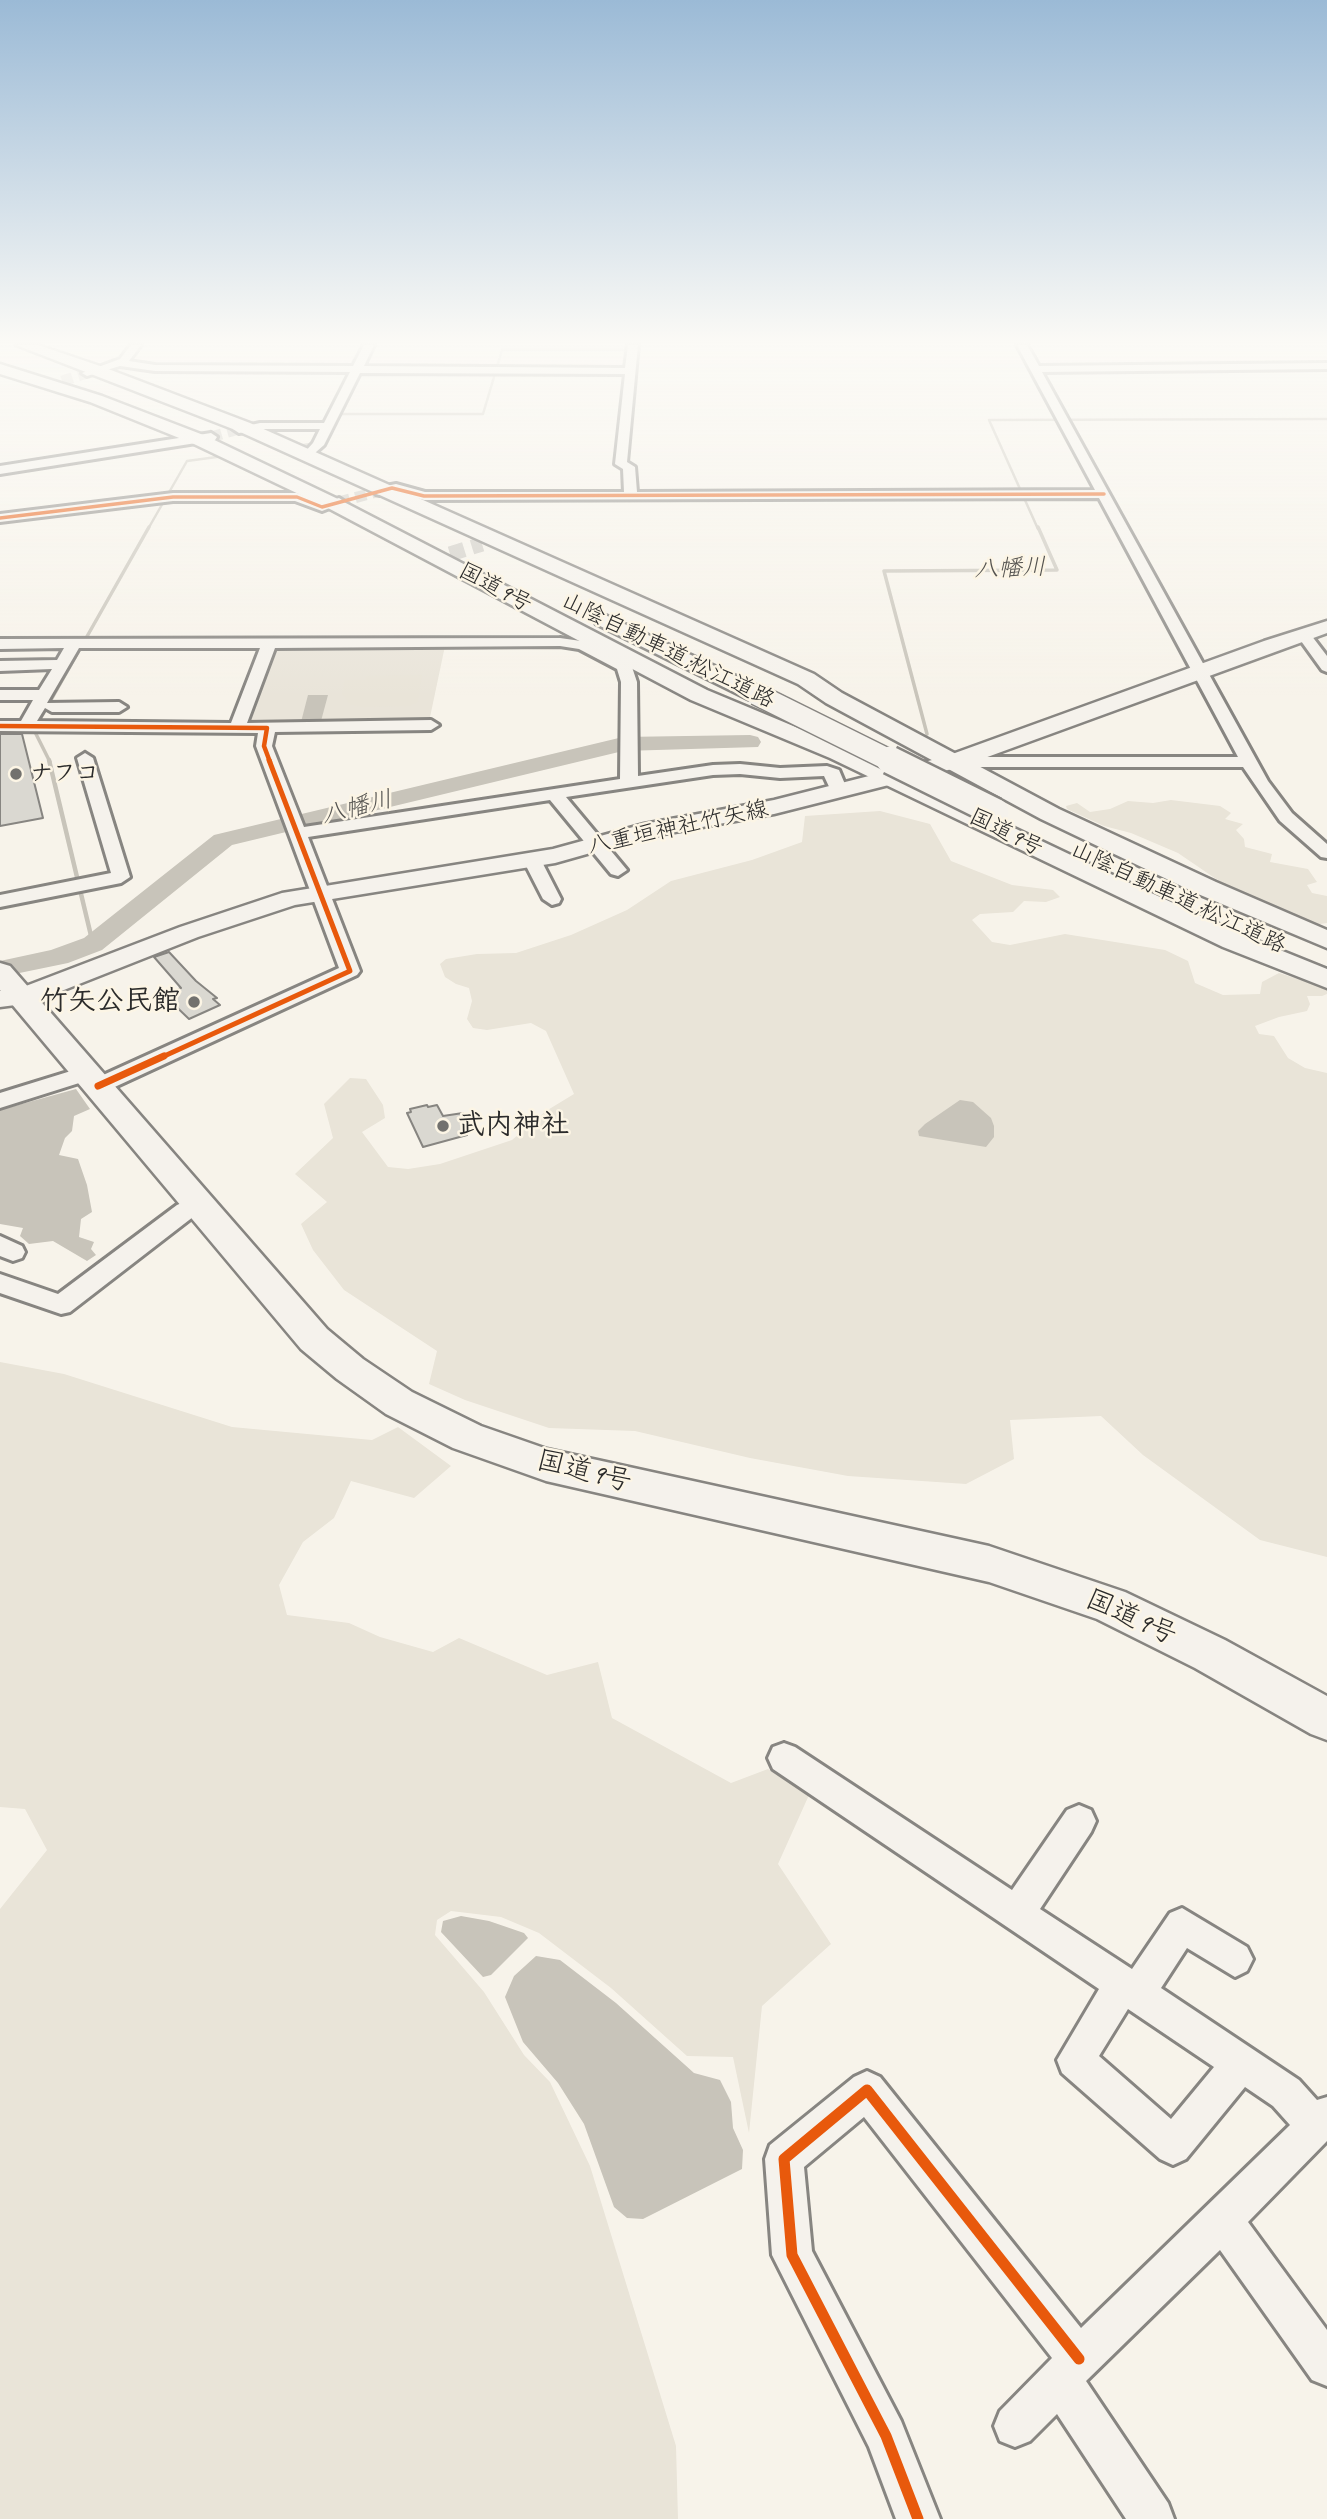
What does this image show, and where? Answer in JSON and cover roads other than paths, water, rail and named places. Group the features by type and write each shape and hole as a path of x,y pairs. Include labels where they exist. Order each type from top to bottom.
{"highway":[{"name":"国道9号","path":"254,463 444,553 603,651 890,778 1221,936 1327,979"},
{"path":"279,463 511,575"},
{"name":"山陰自動車道;松江道路","path":"284,463 444,553 763,692"},
{"name":"国道9号","path":"324,463 493,541 806,679 834,698 1075,826 1327,940"},
{"path":"401,521 800,738"},
{"path":"444,553 834,698"},
{"name":"山陰自動車道;松江道路","path":"585,611 763,692 1001,808 1172,897 1327,965"},
{"name":"山陰自動車道;松江道路","path":"1001,808 1327,950"},
{"name":"国道9号","path":"6,986 93,1080 314,1339 399,1403 467,1437 546,1465 999,1567 1110,1605 1210,1654 1327,1719"}],"main road":[{"name":"八重垣神社竹矢線","path":"6,986 249,910 321,892 531,860 645,831 774,807 952,762 1327,627"}],"street":[{"path":"0,470 48,463"},
{"path":"621,463 629,467 631,496"},
{"path":"1087,463 1249,762 1273,801 1318,835 1327,853"},
{"path":"381,490 396,488 424,496 1104,494"},
{"path":"0,518 173,497 297,497 320,506 336,503"},
{"path":"1303,634 1327,667"},
{"path":"238,726 270,643"},
{"path":"0,644 573,643 603,651 624,667 628,675 629,784"},
{"path":"35,727 50,701 62,664 79,644"},
{"path":"0,666 62,664"},
{"path":"0,695 119,707"},
{"path":"0,726 431,725"},
{"path":"0,1101 93,1080 350,971 264,746 268,729 265,727"},
{"path":"0,901 121,877 85,758"},
{"path":"952,762 1249,762"},
{"path":"295,827 556,796 713,770 740,769 780,773 827,771 833,774 838,789"},
{"path":"556,796 618,870"},
{"path":"531,860 552,899"},
{"path":"0,1283 61,1306 185,1211 200,1203"},
{"path":"784,1758 1286,2093 1321,2120 1015,2426"},
{"path":"1017,1913 1079,1821"},
{"path":"1235,1959 1182,1926 1076,2060 1174,2146 1241,2063"},
{"path":"918,2519 886,2436 793,2255 784,2159 867,2090 1072,2368"},
{"path":"1223,2220 1327,2365"},
{"path":"1072,2368 1065,2385 1072,2400 1152,2519"}],"waterway":[{"path":"148,529 186,463"},
{"name":"八幡川","path":"1008,463 1038,529"},
{"path":"49,760 34,730 149,527"},
{"name":"八幡川","path":"927,734 884,571 1057,570 1038,527"},
{"name":"八幡川","path":"0,969 58,957 93,944 223,840 623,744 750,742"},
{"path":"49,760 93,944"}],"tunnel":[{"path":"339,502 380,491"},
{"path":"450,554 482,544"}],"place":[{"name":"ナフコ","path":"16,774"},
{"name":"竹矢公民館","path":"194,1002"},
{"name":"武内神社","path":"443,1126"}]}
